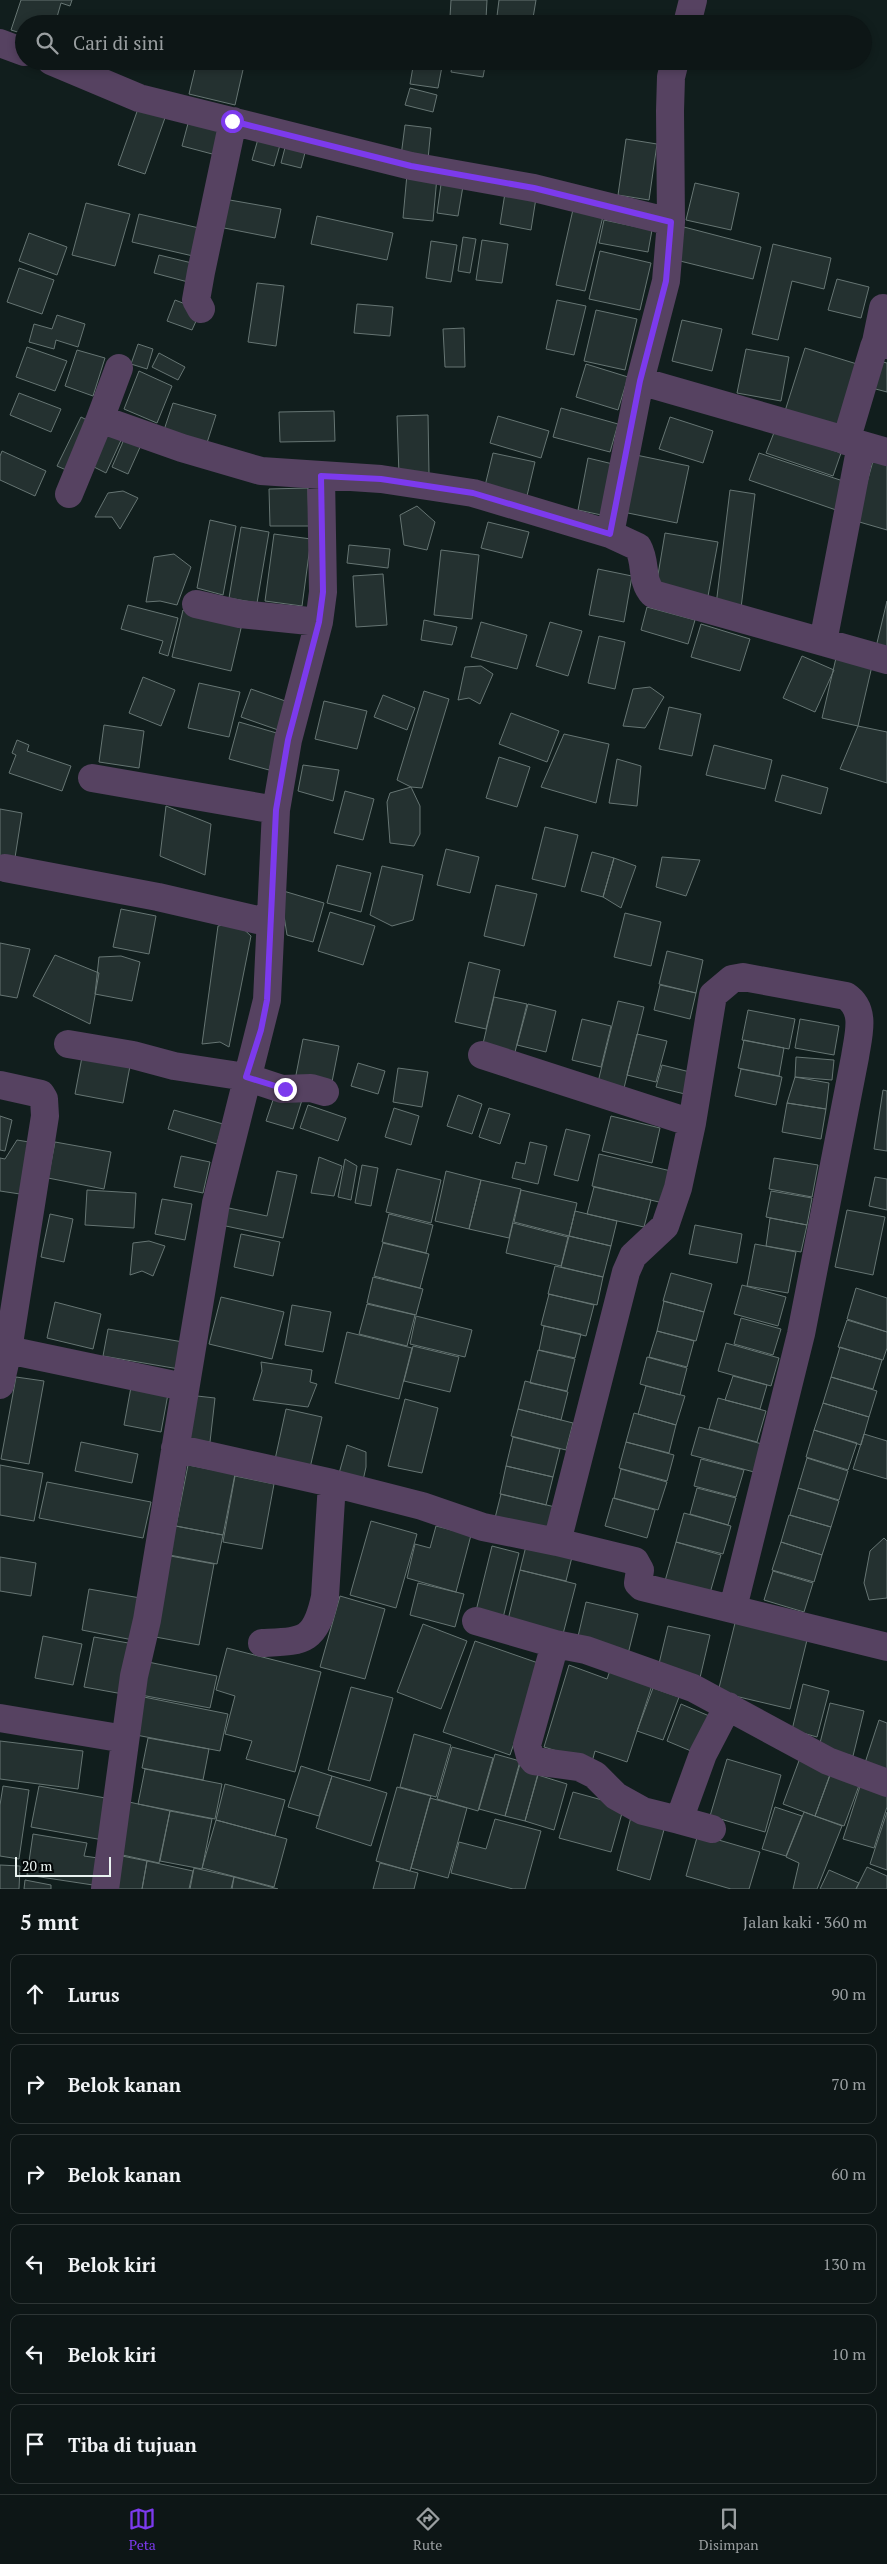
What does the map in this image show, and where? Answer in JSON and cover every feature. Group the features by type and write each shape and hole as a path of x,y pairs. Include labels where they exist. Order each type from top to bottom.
{"street":[{"path":"689,15 693,0"},
{"path":"0,43 15,49"},
{"path":"72,70 139,98 411,166 534,188 671,222"},
{"path":"610,534 640,381 666,281 671,222 670,111 673,70"},
{"path":"201,309 196,300 232,121"},
{"path":"823,642 854,443 881,343 883,308"},
{"path":"69,494 119,368"},
{"path":"640,381 887,452"},
{"path":"100,419 182,448 261,471 381,479 473,493 610,534 638,547 643,559 645,586 652,594 887,660"},
{"path":"105,1889 125,1739 216,1203 241,1106 246,1077 261,1030 267,1000 276,810 288,740 319,622 323,592 321,476"},
{"path":"196,604 240,614 319,622"},
{"path":"92,778 276,810"},
{"path":"5,868 158,897 271,923"},
{"path":"557,1542 626,1272 633,1256 665,1226 678,1188 692,1123 710,1005 714,995 732,979 743,977 846,996 856,1004 860,1016 855,1057 801,1334 733,1608"},
{"path":"68,1044 133,1055 174,1066 246,1077 282,1089 310,1088 326,1092"},
{"path":"482,1055 692,1123"},
{"path":"0,1085 41,1094 44,1099 45,1116 8,1350 0,1384"},
{"path":"8,1350 184,1387"},
{"path":"174,1448 332,1483 422,1506 483,1527 557,1542 635,1562 640,1570 638,1583 642,1587 887,1647"},
{"path":"262,1643 299,1642 307,1637 322,1613 325,1597 332,1483"},
{"path":"476,1621 555,1644 586,1650 693,1688 828,1761 887,1783"},
{"path":"555,1644 527,1745 530,1756 539,1762 579,1767 595,1775 616,1796 643,1811 712,1828"},
{"path":"679,1820 703,1754 728,1706"},
{"path":"0,1718 125,1739"}],"building":[{"path":"21,0 72,0 70,6 61,3 58,15 16,15"},
{"path":"451,0 487,0 486,15 450,15"},
{"path":"499,0 536,0 534,15 497,15"},
{"path":"15,18 15,31 11,30"},
{"path":"195,70 243,70 235,105 189,94"},
{"path":"412,70 441,70 438,88 410,84"},
{"path":"451,70 484,70 483,77 451,72"},
{"path":"410,88 437,95 433,112 405,105"},
{"path":"139,106 166,115 145,174 118,165"},
{"path":"190,116 223,125 216,155 182,146"},
{"path":"405,125 431,128 428,159 401,156"},
{"path":"260,132 282,138 274,166 252,160"},
{"path":"626,139 657,144 649,200 618,195"},
{"path":"287,140 307,145 301,168 281,163"},
{"path":"407,174 437,177 433,221 403,218"},
{"path":"442,177 464,180 458,216 437,213"},
{"path":"695,183 739,193 731,230 686,220"},
{"path":"505,193 536,198 531,230 500,224"},
{"path":"224,199 281,209 275,238 219,227"},
{"path":"86,203 130,214 115,266 72,255"},
{"path":"574,205 604,212 585,291 556,285"},
{"path":"139,214 199,228 193,256 132,242"},
{"path":"317,216 393,233 387,260 311,244"},
{"path":"604,220 652,230 648,252 599,243"},
{"path":"684,227 761,247 753,279 676,260"},
{"path":"29,233 67,247 57,275 19,261"},
{"path":"463,237 476,239 470,273 458,271"},
{"path":"482,240 508,244 502,283 476,280"},
{"path":"431,241 457,245 451,282 426,278"},
{"path":"773,244 831,258 824,289 792,281 778,340 752,334"},
{"path":"600,251 651,263 640,310 589,299"},
{"path":"159,255 192,263 188,282 154,273"},
{"path":"19,268 54,280 42,314 7,302"},
{"path":"837,279 869,287 861,318 828,310"},
{"path":"257,283 284,286 276,346 248,342"},
{"path":"175,300 201,310 192,330 167,321"},
{"path":"557,300 586,306 574,355 546,349"},
{"path":"357,304 393,307 390,336 354,333"},
{"path":"596,310 637,319 625,370 584,361"},
{"path":"57,315 85,324 78,347 56,340 54,349 29,342 34,324 52,329"},
{"path":"682,320 722,329 712,371 672,361"},
{"path":"464,328 465,367 445,367 443,329"},
{"path":"138,344 153,349 147,369 131,364"},
{"path":"27,347 67,361 55,391 16,377"},
{"path":"805,348 857,364 837,427 785,411"},
{"path":"746,349 789,357 781,401 737,393"},
{"path":"77,350 105,358 93,396 65,386"},
{"path":"159,353 185,367 178,380 152,367"},
{"path":"875,360 887,363 887,392 868,387"},
{"path":"586,364 628,377 618,410 576,397"},
{"path":"139,371 172,386 157,423 124,409"},
{"path":"19,393 61,409 51,432 10,415"},
{"path":"173,403 216,415 205,449 162,436"},
{"path":"561,408 618,424 610,452 553,437"},
{"path":"334,411 335,441 280,442 279,412"},
{"path":"428,415 429,474 399,475 397,416"},
{"path":"498,416 549,431 541,458 490,443"},
{"path":"81,417 97,425 73,473 57,466"},
{"path":"670,417 713,431 703,463 659,449"},
{"path":"105,428 123,436 106,473 88,464"},
{"path":"775,430 841,453 833,476 766,453"},
{"path":"125,437 141,445 128,474 112,467"},
{"path":"2,451 46,471 35,496 0,480 0,456"},
{"path":"493,453 535,462 526,500 484,490"},
{"path":"759,453 849,483 839,511 749,480"},
{"path":"636,455 689,466 677,523 623,512"},
{"path":"588,458 617,465 606,516 578,510"},
{"path":"873,461 887,465 887,530 856,521"},
{"path":"308,488 309,526 270,526 269,489"},
{"path":"730,490 755,494 741,608 716,605"},
{"path":"123,491 138,498 120,529 112,517 95,517 108,493"},
{"path":"417,506 435,522 427,550 404,545 400,515"},
{"path":"210,520 236,526 223,595 197,588"},
{"path":"488,522 529,532 522,558 481,548"},
{"path":"241,527 269,532 257,603 229,598"},
{"path":"665,533 718,542 708,596 656,587"},
{"path":"274,534 311,539 302,606 265,601"},
{"path":"349,545 390,549 388,568 347,563"},
{"path":"441,550 479,555 472,619 434,615"},
{"path":"174,554 191,567 177,605 160,601 146,602 154,557"},
{"path":"598,569 632,576 624,622 589,615"},
{"path":"383,574 387,625 356,627 353,576"},
{"path":"887,601 887,650 876,647"},
{"path":"128,605 178,618 168,656 159,653 163,641 121,629"},
{"path":"647,607 695,620 688,644 641,630"},
{"path":"183,610 242,624 231,671 172,657"},
{"path":"424,620 457,627 452,645 421,640"},
{"path":"481,622 527,635 517,669 471,657"},
{"path":"550,622 582,631 568,676 536,666"},
{"path":"701,624 750,639 740,671 691,657"},
{"path":"599,636 625,642 615,689 588,683"},
{"path":"802,656 834,670 815,712 783,698"},
{"path":"836,658 872,666 858,726 822,718"},
{"path":"481,666 493,674 480,704 469,698 458,700 465,667"},
{"path":"143,677 175,690 161,726 129,713"},
{"path":"199,683 240,692 229,737 188,728"},
{"path":"650,687 664,697 645,728 623,726 633,689"},
{"path":"251,689 291,703 281,731 241,717"},
{"path":"424,691 449,699 422,788 411,787 397,780"},
{"path":"383,695 415,708 407,730 374,717"},
{"path":"324,701 367,711 357,749 315,739"},
{"path":"669,707 701,714 692,756 659,749"},
{"path":"511,713 559,731 547,762 499,744"},
{"path":"239,722 280,734 269,770 229,759"},
{"path":"104,725 144,731 139,768 99,762"},
{"path":"858,726 887,732 887,783 840,769"},
{"path":"564,734 609,744 596,803 541,787"},
{"path":"17,740 29,745 27,751 71,766 62,791 9,773 16,755 12,753"},
{"path":"714,745 772,760 765,789 706,775"},
{"path":"499,757 530,767 517,807 486,798"},
{"path":"617,759 641,766 637,806 609,803"},
{"path":"303,765 339,770 333,801 298,791"},
{"path":"782,775 828,788 821,814 775,801"},
{"path":"411,787 420,806 420,834 414,846 390,843 387,802 390,793"},
{"path":"345,791 374,799 363,840 334,833"},
{"path":"166,806 211,824 205,875 160,856"},
{"path":"0,809 22,813 14,864 0,862"},
{"path":"545,827 578,835 565,887 532,879"},
{"path":"446,849 479,857 470,893 437,885"},
{"path":"592,852 614,858 603,897 581,891"},
{"path":"662,857 700,860 686,896 656,887"},
{"path":"614,858 636,866 621,908 603,897"},
{"path":"337,865 371,873 361,912 327,903"},
{"path":"382,866 423,875 413,920 392,926 370,915"},
{"path":"496,885 537,894 524,946 484,936"},
{"path":"280,890 324,903 313,942 287,935"},
{"path":"121,909 156,916 149,954 113,947"},
{"path":"330,912 375,926 363,965 318,951"},
{"path":"625,913 661,922 651,966 614,957"},
{"path":"236,922 251,936 229,1047 220,1042 202,1044 218,926"},
{"path":"0,943 30,949 17,998 0,995"},
{"path":"667,951 703,960 696,993 659,984"},
{"path":"55,955 99,973 90,1024 33,996"},
{"path":"121,956 140,962 132,1001 95,994 99,957"},
{"path":"469,962 500,970 486,1029 455,1022"},
{"path":"660,985 696,993 690,1019 654,1010"},
{"path":"494,997 527,1004 514,1056 482,1048"},
{"path":"618,1001 644,1007 624,1088 598,1082"},
{"path":"528,1004 556,1011 546,1052 517,1045"},
{"path":"748,1010 795,1019 789,1049 742,1040"},
{"path":"582,1019 611,1026 601,1067 572,1060"},
{"path":"800,1019 839,1026 834,1055 795,1048"},
{"path":"637,1034 667,1041 656,1082 627,1075"},
{"path":"303,1039 339,1046 331,1087 295,1080"},
{"path":"744,1040 784,1048 779,1076 738,1068"},
{"path":"82,1057 130,1066 123,1103 75,1094"},
{"path":"796,1057 834,1060 832,1080 795,1077"},
{"path":"358,1063 385,1071 378,1094 351,1086"},
{"path":"662,1065 694,1073 689,1095 656,1087"},
{"path":"398,1068 428,1072 422,1107 393,1102"},
{"path":"741,1069 782,1077 776,1105 735,1096"},
{"path":"795,1077 829,1083 826,1109 787,1103"},
{"path":"883,1090 887,1091 887,1151 874,1149"},
{"path":"276,1091 302,1100 293,1129 266,1121"},
{"path":"458,1095 482,1104 472,1134 447,1126"},
{"path":"787,1103 826,1109 821,1139 782,1132"},
{"path":"308,1105 346,1118 338,1141 300,1128"},
{"path":"394,1108 419,1116 411,1145 385,1137"},
{"path":"489,1108 510,1114 500,1144 479,1137"},
{"path":"174,1110 223,1124 217,1144 168,1129"},
{"path":"0,1116 12,1120 5,1151 0,1150"},
{"path":"611,1116 660,1128 652,1163 602,1151"},
{"path":"566,1129 590,1135 578,1181 554,1175"},
{"path":"17,1140 35,1143 20,1194 0,1191 0,1158 5,1159"},
{"path":"55,1142 111,1152 104,1189 48,1178"},
{"path":"530,1142 547,1146 538,1184 512,1178 516,1162 525,1164"},
{"path":"599,1154 671,1171 663,1203 592,1186"},
{"path":"181,1156 210,1162 203,1193 174,1187"},
{"path":"319,1157 342,1166 334,1196 311,1193"},
{"path":"774,1158 818,1165 812,1197 769,1189"},
{"path":"345,1159 357,1166 351,1200 338,1197"},
{"path":"362,1165 378,1168 371,1206 355,1203"},
{"path":"397,1169 441,1180 431,1223 386,1212"},
{"path":"277,1171 297,1175 283,1238 221,1225 224,1207 267,1216"},
{"path":"446,1171 481,1180 469,1229 435,1221"},
{"path":"875,1177 887,1179 887,1210 869,1206"},
{"path":"481,1180 521,1189 509,1238 469,1229"},
{"path":"594,1187 651,1200 644,1227 587,1214"},
{"path":"87,1190 136,1193 134,1228 85,1225"},
{"path":"521,1190 577,1203 569,1236 514,1222"},
{"path":"771,1191 812,1198 807,1225 766,1217"},
{"path":"162,1199 192,1204 185,1240 155,1234"},
{"path":"847,1210 885,1217 873,1275 835,1267"},
{"path":"575,1211 617,1221 611,1246 569,1236"},
{"path":"50,1214 73,1219 64,1262 41,1257"},
{"path":"389,1214 433,1225 426,1253 382,1242"},
{"path":"770,1218 807,1225 801,1252 766,1246"},
{"path":"513,1223 568,1237 561,1266 506,1253"},
{"path":"695,1225 742,1234 737,1263 689,1254"},
{"path":"241,1234 280,1242 273,1276 234,1267"},
{"path":"569,1236 611,1246 603,1277 561,1267"},
{"path":"149,1241 165,1246 153,1276 142,1271 130,1275 133,1243"},
{"path":"383,1243 429,1254 420,1288 374,1276"},
{"path":"755,1244 796,1252 788,1293 747,1286"},
{"path":"555,1266 603,1277 597,1305 548,1294"},
{"path":"671,1273 712,1284 704,1312 663,1301"},
{"path":"373,1277 423,1289 416,1315 367,1303"},
{"path":"742,1285 786,1297 778,1326 734,1314"},
{"path":"856,1288 887,1298 887,1332 847,1319"},
{"path":"549,1294 594,1305 586,1336 541,1325"},
{"path":"221,1297 284,1312 272,1359 209,1344"},
{"path":"664,1301 704,1312 696,1341 657,1331"},
{"path":"55,1302 101,1314 93,1349 47,1338"},
{"path":"367,1304 415,1315 407,1346 359,1334"},
{"path":"292,1305 331,1312 323,1352 285,1345"},
{"path":"416,1316 472,1330 465,1357 410,1344"},
{"path":"741,1318 781,1329 773,1355 734,1344"},
{"path":"847,1320 887,1332 887,1348 883,1360 838,1347"},
{"path":"544,1326 581,1334 575,1358 539,1350"},
{"path":"108,1329 183,1342 179,1369 103,1356"},
{"path":"657,1331 694,1341 687,1367 649,1357"},
{"path":"347,1332 412,1348 399,1399 335,1383"},
{"path":"726,1343 779,1358 771,1386 718,1371"},
{"path":"413,1346 459,1357 450,1392 404,1381"},
{"path":"840,1347 882,1360 873,1389 831,1377"},
{"path":"538,1350 575,1359 567,1391 530,1383"},
{"path":"647,1357 687,1368 680,1395 640,1384"},
{"path":"261,1362 312,1370 310,1382 317,1384 308,1407 253,1400 262,1371"},
{"path":"733,1376 767,1385 760,1409 725,1400"},
{"path":"16,1377 44,1381 29,1464 1,1459"},
{"path":"831,1377 877,1391 869,1417 823,1403"},
{"path":"525,1381 568,1392 561,1420 518,1409"},
{"path":"646,1386 685,1396 676,1425 638,1414"},
{"path":"131,1387 168,1394 161,1432 124,1425"},
{"path":"188,1395 215,1398 210,1442 183,1439"},
{"path":"718,1398 766,1411 757,1442 709,1429"},
{"path":"405,1399 438,1408 422,1473 388,1466"},
{"path":"823,1403 869,1417 861,1445 814,1430"},
{"path":"286,1409 322,1417 309,1472 274,1464"},
{"path":"518,1409 573,1423 566,1450 511,1436"},
{"path":"634,1413 676,1425 669,1453 626,1442"},
{"path":"699,1427 762,1444 754,1472 691,1455"},
{"path":"814,1430 857,1443 848,1470 806,1457"},
{"path":"864,1434 887,1441 887,1479 853,1469"},
{"path":"513,1437 560,1449 553,1477 506,1466"},
{"path":"81,1442 138,1454 132,1483 75,1471"},
{"path":"626,1442 674,1455 667,1481 619,1468"},
{"path":"347,1445 366,1452 366,1467 362,1485 338,1477"},
{"path":"807,1458 848,1471 839,1500 798,1488"},
{"path":"701,1459 744,1470 736,1497 694,1486"},
{"path":"0,1465 43,1473 34,1521 0,1515"},
{"path":"188,1465 235,1474 223,1535 176,1526"},
{"path":"506,1466 553,1477 546,1505 500,1494"},
{"path":"621,1469 667,1482 658,1510 614,1498"},
{"path":"235,1476 274,1484 262,1549 223,1542"},
{"path":"47,1482 151,1502 143,1538 39,1518"},
{"path":"697,1488 736,1498 728,1525 690,1514"},
{"path":"798,1488 839,1501 831,1527 790,1515"},
{"path":"501,1494 555,1507 548,1535 494,1522"},
{"path":"613,1498 655,1510 647,1538 605,1526"},
{"path":"684,1513 731,1526 723,1554 676,1542"},
{"path":"789,1515 831,1527 822,1555 781,1542"},
{"path":"371,1521 417,1534 396,1608 350,1595"},
{"path":"170,1525 223,1535 217,1564 164,1554"},
{"path":"436,1526 471,1535 456,1592 407,1578 415,1544 430,1548"},
{"path":"884,1538 887,1541 887,1598 869,1600 864,1583 870,1551"},
{"path":"527,1542 573,1553 566,1581 520,1570"},
{"path":"676,1542 721,1555 710,1593 665,1581"},
{"path":"781,1542 822,1555 814,1582 772,1570"},
{"path":"492,1546 519,1553 502,1622 475,1615"},
{"path":"165,1555 214,1564 199,1645 150,1636"},
{"path":"0,1557 36,1563 31,1596 0,1591"},
{"path":"520,1570 576,1584 562,1638 507,1624"},
{"path":"773,1571 813,1583 804,1612 764,1600"},
{"path":"418,1583 464,1594 455,1627 410,1615"},
{"path":"89,1589 146,1599 138,1641 82,1630"},
{"path":"340,1596 385,1609 365,1679 320,1667"},
{"path":"586,1602 638,1614 627,1658 576,1645"},
{"path":"735,1623 807,1640 790,1709 718,1692"},
{"path":"423,1624 467,1641 441,1709 397,1692"},
{"path":"668,1626 710,1635 699,1682 657,1672"},
{"path":"43,1636 82,1644 73,1685 35,1678"},
{"path":"94,1637 134,1644 123,1694 84,1687"},
{"path":"475,1641 541,1664 510,1755 443,1732"},
{"path":"227,1648 321,1672 295,1772 246,1759 252,1741 225,1734 235,1696 216,1690"},
{"path":"148,1662 217,1676 210,1708 141,1695"},
{"path":"613,1662 655,1676 627,1762 595,1751 592,1762 544,1747 569,1665 607,1679"},
{"path":"803,1684 829,1691 817,1737 792,1730"},
{"path":"351,1687 393,1698 370,1781 328,1770"},
{"path":"653,1688 679,1697 663,1740 637,1731"},
{"path":"144,1697 228,1714 220,1751 136,1735"},
{"path":"830,1703 864,1711 853,1756 819,1747"},
{"path":"681,1704 714,1718 691,1751 667,1741"},
{"path":"879,1720 887,1723 887,1773 864,1766"},
{"path":"414,1734 451,1745 436,1797 400,1787"},
{"path":"148,1738 209,1749 203,1780 142,1768"},
{"path":"0,1741 83,1751 78,1789 0,1779"},
{"path":"452,1747 493,1758 478,1811 437,1799"},
{"path":"495,1754 520,1761 505,1816 479,1809"},
{"path":"800,1758 832,1769 815,1816 783,1804"},
{"path":"727,1759 781,1775 765,1832 710,1816"},
{"path":"520,1764 539,1770 525,1821 505,1816"},
{"path":"301,1766 332,1776 319,1816 288,1807"},
{"path":"145,1769 222,1784 215,1819 138,1804"},
{"path":"832,1770 861,1780 844,1826 815,1816"},
{"path":"538,1775 567,1784 554,1830 525,1821"},
{"path":"332,1776 387,1793 371,1846 316,1828"},
{"path":"862,1780 887,1788 887,1807 874,1848 843,1839"},
{"path":"225,1784 285,1800 275,1836 216,1820"},
{"path":"3,1786 29,1790 19,1859 0,1856 0,1805"},
{"path":"39,1786 111,1799 103,1840 31,1827"},
{"path":"397,1787 431,1796 410,1871 376,1861"},
{"path":"573,1792 624,1806 611,1852 559,1838"},
{"path":"430,1798 467,1808 448,1878 411,1868"},
{"path":"129,1802 170,1811 159,1863 118,1854"},
{"path":"775,1807 802,1816 786,1856 762,1849"},
{"path":"170,1811 212,1819 202,1869 160,1861"},
{"path":"804,1812 842,1826 817,1889 793,1889 799,1863 786,1857"},
{"path":"887,1812 887,1870 870,1864"},
{"path":"631,1817 665,1826 650,1880 617,1870"},
{"path":"495,1819 541,1831 525,1889 513,1889 451,1873 459,1842 486,1849"},
{"path":"216,1820 287,1839 274,1887 202,1868"},
{"path":"33,1834 87,1843 84,1856 98,1858 93,1885 27,1875"},
{"path":"698,1834 760,1852 749,1889 731,1889 686,1876"},
{"path":"122,1856 147,1861 142,1889 115,1889"},
{"path":"147,1861 193,1871 189,1889 142,1889"},
{"path":"380,1863 418,1873 414,1889 373,1889"},
{"path":"0,1865 20,1866 19,1889 0,1889"},
{"path":"867,1867 887,1876 887,1889 856,1889"},
{"path":"194,1868 234,1877 231,1889 190,1889"},
{"path":"829,1870 859,1883 856,1889 820,1889"},
{"path":"234,1877 278,1889 232,1889"},
{"path":"25,1880 51,1885 51,1889 24,1889"}],"route":[{"path":"232,121 411,166 534,188 671,222 666,281 640,381 610,534 473,493 381,479 321,476 323,592 319,622 288,740 276,810 267,1000 261,1030 246,1077 263,1084 285,1089"}]}
